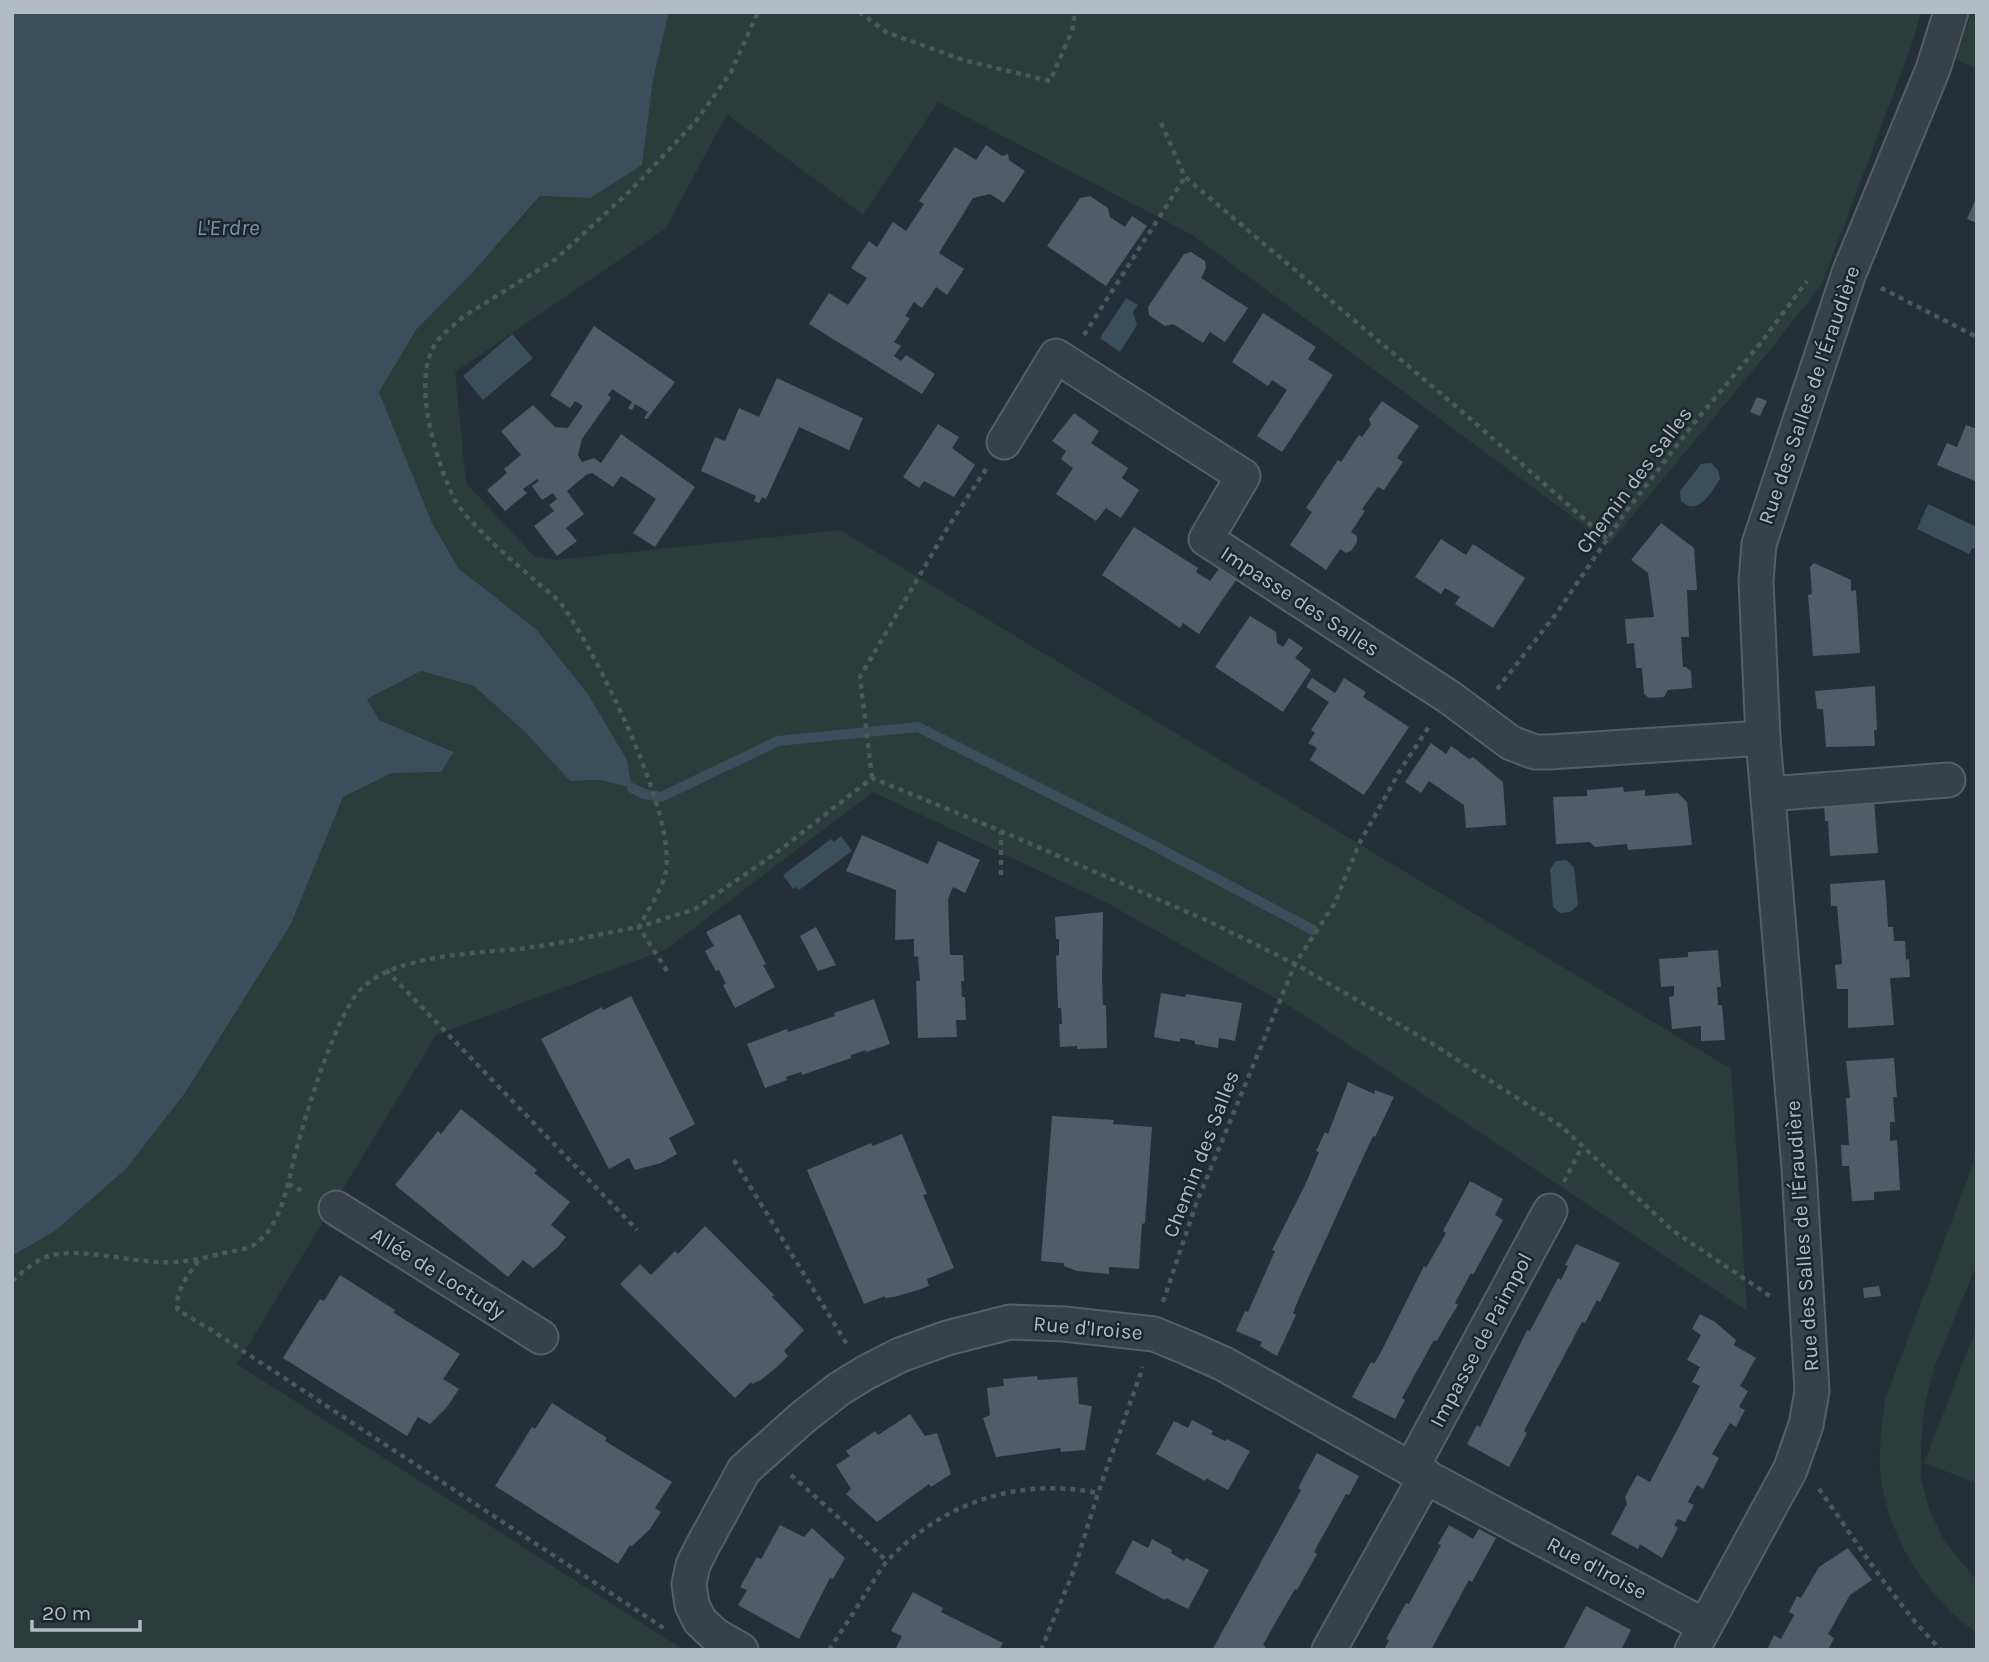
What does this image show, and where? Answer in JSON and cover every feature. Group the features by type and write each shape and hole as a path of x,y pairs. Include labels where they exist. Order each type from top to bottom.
{"street":[{"name":"Rue des Salles de l'Éraudière","path":"1698,1638 1790,1470 1806,1425 1812,1391 1798,1168 1763,738 1756,581 1759,544 1849,273 1933,69 1951,12"},
{"path":"1004,442 1056,356 1067,362"},
{"name":"Impasse des Salles","path":"1067,362 1243,476 1206,539 1448,696 1511,743 1535,752 1763,738"},
{"path":"1768,794 1948,780"},
{"name":"Allée de Loctudy","path":"335,1208 541,1337"},
{"name":"Impasse de Paimpol","path":"1329,1650 1550,1211"},
{"name":"Rue d'Iroise","path":"728,1642 700,1621 692,1605 689,1584 697,1556 744,1470 802,1418 865,1373 900,1355 947,1338 1010,1322 1064,1324 1154,1334 1224,1364 1418,1472 1698,1638"}],"path":[{"path":"639,928 666,875 664,830 645,764 595,662 561,604 491,541 457,504 440,468 427,412 425,393 429,361 435,344 450,328 463,317 556,259 632,188 696,121 731,72 758,12"},
{"path":"859,12 886,32 963,60 1050,80 1072,31 1075,12"},
{"path":"1161,123 1185,177 1466,415 1607,539"},
{"path":"1067,362 1185,177"},
{"path":"1849,273 1977,337"},
{"name":"Chemin des Salles","path":"1475,718 1556,614 1632,503 1813,274"},
{"path":"872,778 860,677 945,532 1004,442"},
{"name":"Chemin des Salles","path":"1041,1650 1074,1570 1196,1204 1294,964 1335,904 1359,844 1401,769 1448,696"},
{"path":"872,778 1208,921 1294,964 1431,1043 1561,1126 1672,1230 1770,1296"},
{"path":"12,1282 29,1266 47,1256 64,1254 150,1262 198,1261 254,1245 273,1224 288,1184 308,1111 342,1017 361,989 386,970 409,963 536,947 639,928 695,909 776,852 872,778"},
{"path":"1001,831 1001,875"},
{"path":"639,928 667,971"},
{"path":"386,970 637,1230"},
{"path":"734,1160 865,1373"},
{"path":"198,1261 183,1286 176,1304 178,1310 661,1627 686,1639 728,1642"},
{"path":"793,1477 887,1562"},
{"path":"1813,1480 1891,1591 1941,1650"},
{"path":"829,1650 887,1562 910,1541 942,1519 996,1494 1042,1487 1098,1493"}],"green space":[{"path":"669,12 1921,12 1912,44 1822,284 1609,544 1194,236 938,102 863,215 727,114 666,228 455,372 466,483 534,556 556,560 840,530 1731,1069 1747,1311 1301,1013 1109,904 873,792 665,950 436,1035 237,1364 684,1650 12,1650 12,1256 55,1231 126,1169 185,1093 291,924 343,797 392,773 440,771 453,751 379,720 367,699 421,671 474,686 526,733 570,781 600,780 632,788 627,760 588,694 536,629 459,569 432,523 379,392 416,330 474,271 541,196 590,198 653,80"},
{"path":"1972,12 1977,12 1977,69 1955,59"},
{"path":"1977,1153 1977,1264 1934,1368 1925,1404 1921,1480 1930,1511 1945,1542 1977,1581 1977,1633 1943,1604 1928,1587 1904,1549 1887,1508 1880,1465 1885,1400"},
{"path":"1977,1327 1977,1483 1924,1463"}],"water":[{"name":"L'Erdre","path":"12,12 669,12 653,80 642,165 590,198 540,196 474,271 416,330 379,392 432,523 459,569 536,629 588,694 627,760 632,788 600,780 570,781 526,733 474,686 421,671 367,699 379,720 454,752 441,772 392,773 343,797 291,924 185,1093 126,1169 55,1231 12,1256"},
{"path":"1126,298 1138,305 1133,312 1137,325 1120,352 1100,338"},
{"path":"512,334 533,358 483,400 463,376"},
{"path":"1711,463 1718,470 1720,479 1712,491 1698,505 1687,505 1681,501 1680,491 1701,464"},
{"path":"1928,504 1977,527 1977,548 1972,548 1969,554 1917,529"},
{"path":"841,836 852,851 799,890 796,887 793,889 783,875 831,839 834,842"},
{"path":"1566,860 1574,867 1578,905 1570,912 1560,913 1553,907 1550,869 1556,861"}],"building":[{"path":"986,145 1002,156 1008,154 1009,160 1025,171 1004,203 990,194 973,198 939,253 964,269 947,295 936,287 922,308 914,302 905,316 910,318 894,342 901,346 894,356 901,361 906,355 935,374 922,394 809,324 829,293 848,305 867,278 851,268 869,241 877,247 893,222 906,231 924,204 919,201 955,147 976,160"},
{"path":"1090,196 1108,208 1110,217 1125,227 1132,216 1147,226 1106,286 1047,246 1080,198"},
{"path":"1977,196 1977,223 1967,219"},
{"path":"1191,252 1205,261 1206,268 1201,278 1248,308 1225,342 1210,332 1203,343 1173,324 1165,326 1149,315 1148,307 1184,254"},
{"path":"1263,313 1316,347 1308,359 1333,375 1282,452 1257,436 1287,390 1272,380 1268,386 1232,362"},
{"path":"594,326 675,382 647,419 644,418 648,412 635,404 632,410 628,408 632,402 612,389 608,395 611,398 582,439 578,455 582,462 594,458 601,463 621,434 695,487 655,547 633,533 656,499 621,476 613,487 592,473 586,475 567,491 584,514 566,528 577,541 557,556 534,526 554,511 549,505 557,499 553,493 542,500 532,486 539,481 537,479 523,489 527,493 505,511 487,490 507,473 504,469 521,455 501,431 533,405 555,427 568,428 583,406 575,401 570,408 550,395"},
{"path":"777,378 863,418 849,450 799,427 766,499 762,497 759,503 754,501 756,496 701,471 715,437 725,441 739,408 759,417"},
{"path":"1757,397 1767,401 1760,416 1750,412"},
{"path":"1382,401 1419,426 1397,458 1403,462 1384,490 1378,487 1362,509 1365,511 1351,532 1357,536 1357,542 1351,551 1346,553 1340,549 1326,570 1290,545 1312,512 1306,508 1338,460 1341,462 1359,435 1362,437 1371,425 1369,419"},
{"path":"1074,413 1099,431 1091,443 1128,468 1122,478 1139,490 1121,518 1106,508 1096,521 1056,494 1073,468 1061,459 1066,451 1052,441"},
{"path":"938,424 959,437 952,448 975,465 954,497 924,481 919,488 903,477"},
{"path":"1966,425 1977,429 1977,482 1937,465 1947,443 1957,447"},
{"path":"1661,523 1694,548 1697,590 1687,590 1689,637 1681,637 1683,667 1691,671 1692,688 1668,690 1664,697 1649,698 1644,694 1642,668 1636,668 1634,643 1627,644 1625,619 1654,617 1648,573 1631,560"},
{"path":"1134,527 1198,568 1196,572 1210,581 1219,569 1236,580 1199,634 1183,623 1180,628 1102,575"},
{"path":"1441,539 1466,555 1473,544 1525,578 1493,628 1455,604 1460,597 1445,588 1441,594 1415,577"},
{"path":"1814,563 1851,580 1851,591 1856,590 1860,653 1813,656 1808,595 1812,594 1810,567"},
{"path":"1250,616 1276,632 1277,643 1283,647 1289,638 1303,648 1295,658 1311,670 1283,712 1215,667"},
{"path":"1312,678 1335,693 1344,678 1366,692 1363,697 1409,727 1364,795 1310,760 1317,748 1308,743 1315,733 1311,730 1329,702 1306,687"},
{"path":"1875,686 1875,746 1826,747 1823,709 1817,709 1815,691"},
{"path":"1431,743 1446,754 1451,746 1469,759 1473,757 1503,782 1506,825 1466,828 1464,805 1429,781 1421,793 1405,782"},
{"path":"1623,787 1624,792 1645,790 1645,796 1678,793 1687,802 1692,845 1628,850 1627,844 1595,847 1590,842 1556,844 1553,797 1587,796 1587,790"},
{"path":"1874,800 1878,853 1830,856 1824,803"},
{"path":"862,835 928,864 938,841 980,860 965,893 953,887 948,899 950,955 963,955 964,981 961,981 966,1020 956,1020 957,1037 918,1038 918,956 914,957 914,939 895,940 896,890 846,871"},
{"path":"1885,880 1888,927 1893,927 1894,941 1905,941 1910,977 1890,978 1894,1025 1848,1028 1848,989 1837,989 1835,965 1842,964 1837,906 1831,906 1830,884"},
{"path":"1103,912 1102,980 1103,1005 1106,1005 1107,1048 1060,1047 1059,1024 1062,1024 1061,1008 1058,1008 1056,956 1059,955 1059,939 1056,939 1055,917"},
{"path":"740,914 775,987 735,1008 723,985 726,984 719,970 716,971 705,951 714,946 706,932"},
{"path":"816,927 836,965 818,971 800,936"},
{"path":"1718,950 1721,987 1717,987 1718,1005 1722,1005 1725,1040 1701,1041 1701,1026 1672,1029 1669,997 1674,996 1674,986 1661,987 1659,959 1688,957 1688,952"},
{"path":"1161,993 1242,1003 1235,1041 1219,1038 1218,1048 1180,1038 1180,1042 1154,1037"},
{"path":"631,996 695,1124 669,1138 677,1154 661,1163 635,1170 629,1158 609,1169 541,1039 602,1007 603,1010"},
{"path":"874,999 890,1044 851,1055 851,1058 802,1075 801,1072 786,1077 787,1080 765,1088 747,1044 787,1029 788,1032 835,1016 834,1013"},
{"path":"1894,1058 1897,1097 1893,1097 1895,1122 1890,1122 1890,1141 1897,1140 1900,1190 1874,1192 1874,1200 1852,1201 1849,1166 1842,1166 1841,1145 1849,1145 1846,1098 1850,1098 1846,1061"},
{"path":"1348,1082 1374,1094 1375,1090 1394,1097 1375,1137 1373,1136 1299,1298 1293,1313 1296,1315 1277,1356 1260,1346 1262,1342 1236,1331 1245,1311 1248,1312 1275,1251 1272,1250 1306,1183 1319,1152 1316,1151 1325,1132 1328,1134"},
{"path":"461,1109 537,1170 534,1173 570,1202 551,1225 566,1237 533,1268 523,1260 508,1277 395,1185 438,1131 441,1134"},
{"path":"1052,1116 1114,1120 1113,1124 1152,1127 1139,1269 1109,1267 1109,1274 1077,1271 1064,1266 1064,1263 1041,1261"},
{"path":"902,1134 927,1194 923,1195 954,1268 927,1279 929,1286 894,1297 885,1296 864,1304 807,1170 871,1143 873,1146"},
{"path":"1470,1181 1503,1199 1495,1215 1503,1220 1455,1303 1458,1305 1437,1341 1434,1340 1402,1398 1405,1400 1395,1419 1352,1397 1371,1362 1374,1364 1382,1350 1424,1266 1426,1268 1446,1233 1443,1231"},
{"path":"705,1226 774,1295 772,1297 804,1330 784,1351 788,1356 778,1366 761,1380 752,1384 751,1382 735,1398 620,1284 640,1264 651,1275 675,1251 678,1254"},
{"path":"1576,1244 1620,1263 1600,1302 1597,1300 1585,1323 1582,1322 1524,1431 1527,1433 1509,1467 1467,1444 1477,1425 1480,1427 1527,1330 1530,1331 1558,1278 1561,1280"},
{"path":"340,1275 460,1354 443,1379 459,1389 447,1407 430,1424 418,1417 407,1436 283,1358 320,1299 324,1301"},
{"path":"1879,1286 1881,1296 1864,1298 1863,1288"},
{"path":"1700,1314 1715,1322 1736,1340 1734,1345 1756,1358 1740,1386 1748,1391 1739,1407 1745,1410 1736,1427 1730,1423 1712,1454 1719,1458 1703,1489 1697,1485 1688,1502 1694,1505 1685,1522 1678,1519 1674,1525 1678,1528 1662,1558 1640,1544 1638,1549 1611,1534 1627,1504 1625,1497 1637,1475 1650,1482 1700,1386 1692,1382 1700,1367 1687,1360 1701,1335 1692,1329"},
{"path":"1037,1376 1038,1380 1077,1377 1079,1404 1092,1406 1085,1450 1061,1452 1060,1448 996,1457 983,1418 990,1415 987,1388 1004,1386 1003,1379"},
{"path":"552,1403 607,1438 605,1441 672,1482 655,1508 661,1512 650,1529 630,1545 618,1564 495,1486 532,1427 535,1429"},
{"path":"910,1414 925,1436 937,1433 951,1474 931,1487 929,1484 877,1522 846,1494 851,1489 836,1465 850,1456 846,1451 875,1431 878,1435"},
{"path":"1192,1420 1213,1431 1211,1434 1250,1451 1228,1490 1206,1478 1205,1481 1156,1454 1174,1421 1188,1428"},
{"path":"1317,1453 1359,1476 1349,1495 1346,1494 1314,1552 1317,1554 1263,1645 1265,1650 1212,1650 1301,1490 1298,1488"},
{"path":"780,1525 804,1537 812,1528 845,1558 833,1579 830,1578 799,1639 738,1605 747,1590 740,1587 757,1557 761,1559"},
{"path":"1449,1525 1473,1539 1479,1529 1496,1538 1472,1582 1469,1580 1431,1650 1384,1650 1389,1640 1386,1639 1406,1603 1409,1604"},
{"path":"1152,1539 1172,1550 1171,1553 1184,1561 1186,1558 1209,1570 1188,1609 1166,1598 1165,1600 1115,1573 1133,1540 1148,1548"},
{"path":"1848,1548 1872,1580 1850,1595 1828,1634 1834,1638 1828,1650 1767,1650 1774,1635 1781,1639 1794,1615 1789,1612 1797,1596 1801,1598 1819,1567"},
{"path":"913,1592 943,1608 941,1612 1003,1643 999,1650 895,1650 902,1636 891,1631"},
{"path":"1586,1606 1631,1630 1621,1650 1563,1650"}],"waterway":[{"path":"632,788 644,794 661,797 778,741 918,727 1149,843 1313,930"}]}
